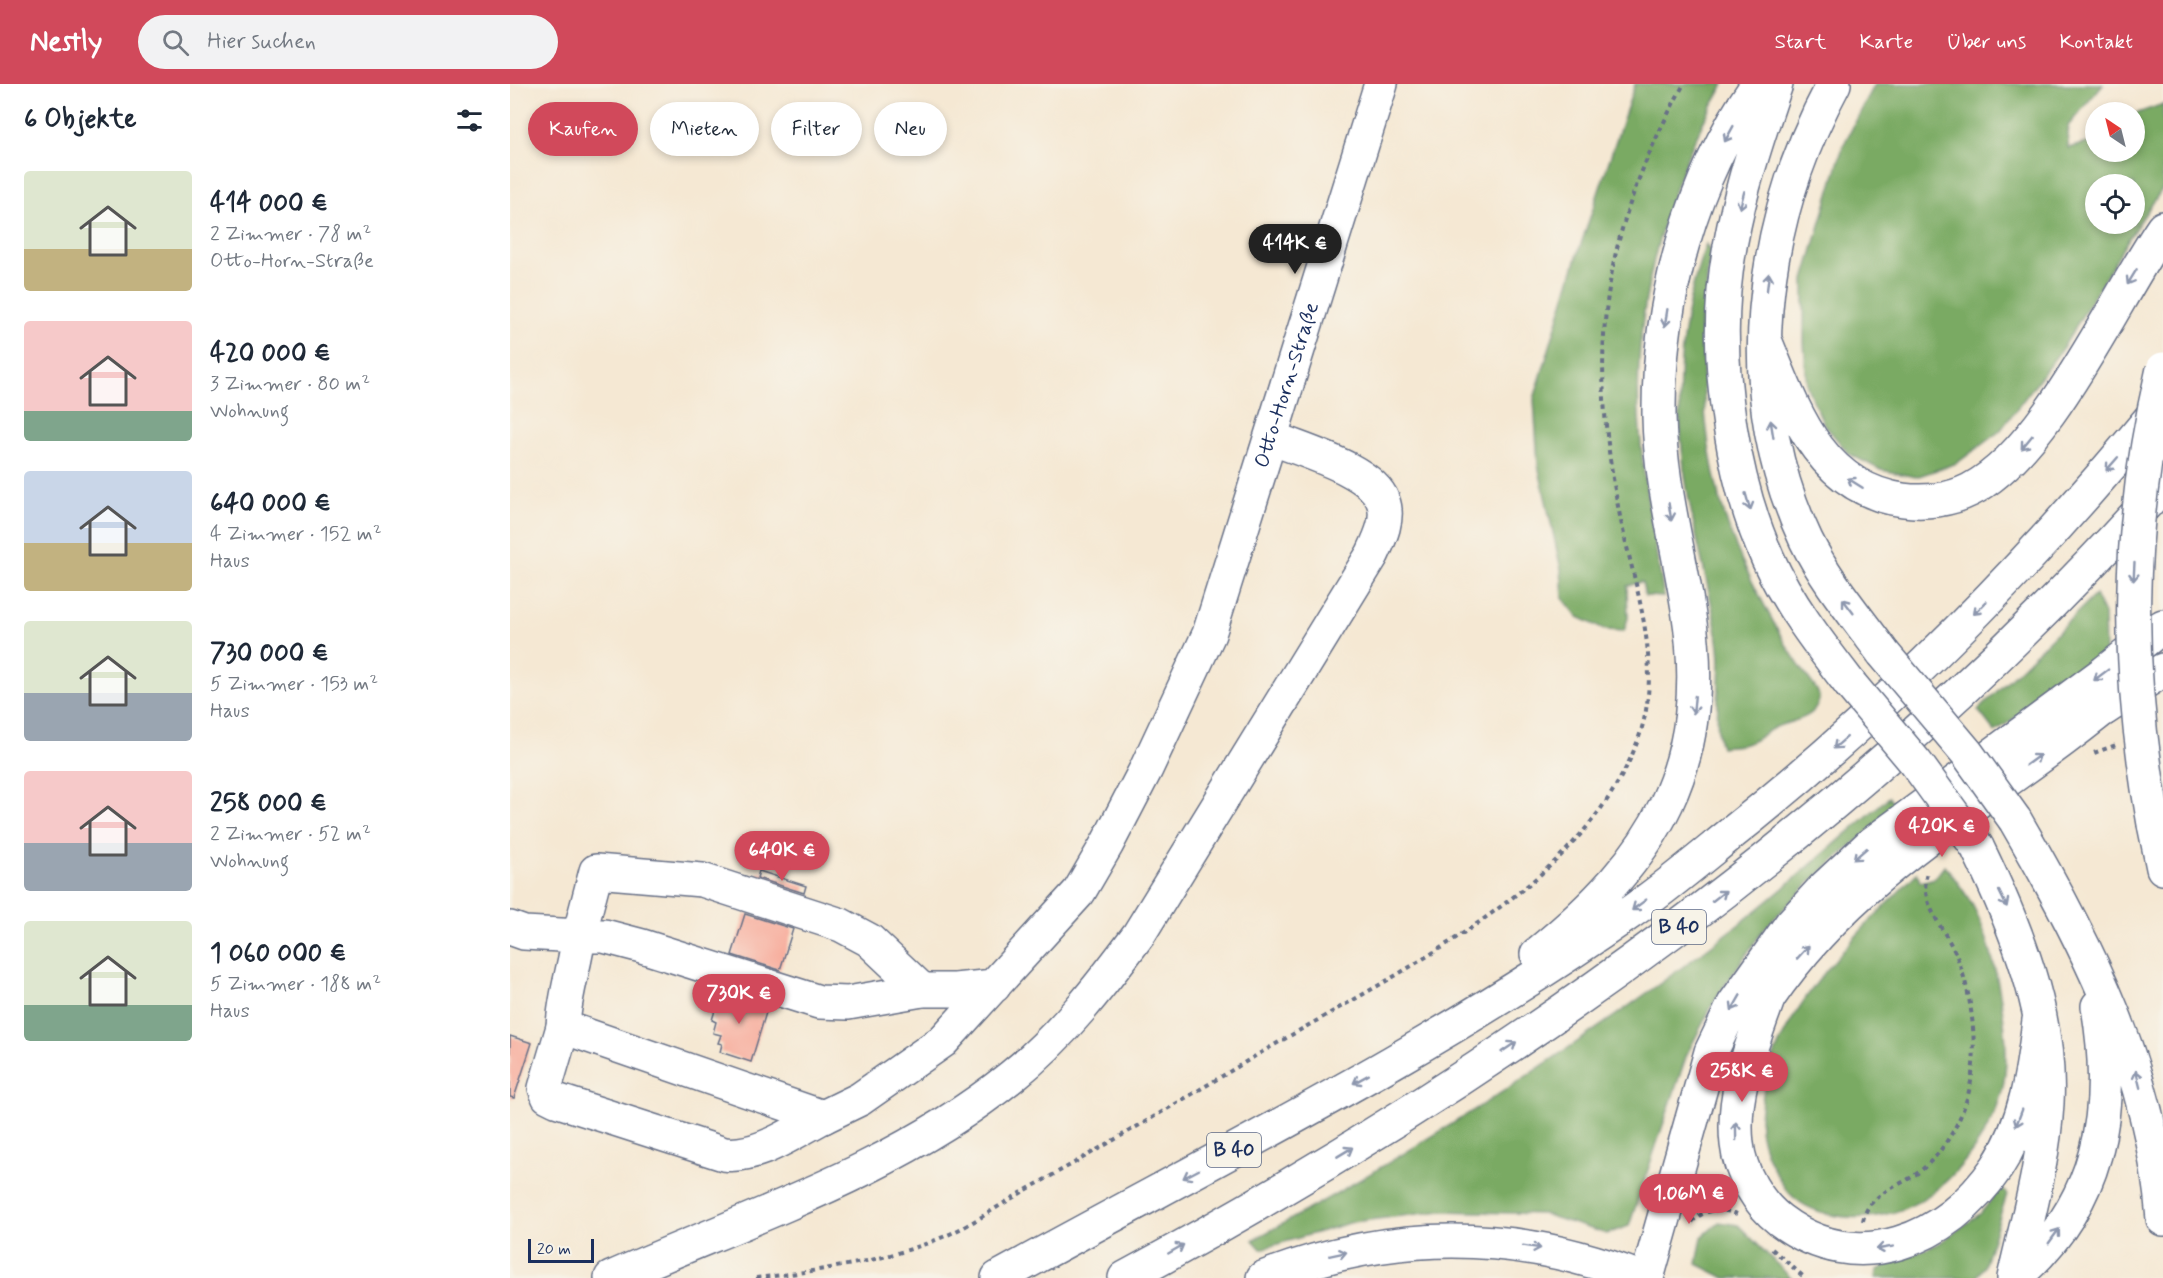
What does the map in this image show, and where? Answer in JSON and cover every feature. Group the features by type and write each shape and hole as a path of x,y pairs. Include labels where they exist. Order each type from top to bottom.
{"main road":[{"name":"Otto-Horn-Straße","path":"563,1028 545,1088 548,1096 724,1154 751,1153 860,1099 943,1041 1079,892 1107,844 1209,634 1381,84"},
{"path":"1412,1050 1515,972 1576,920 1636,856 1656,825 1678,781 1691,728 1695,676 1688,608 1674,540 1661,443 1659,417 1664,330 1680,252 1693,211 1714,162 1758,84"},
{"path":"1776,84 1757,139 1733,232 1724,292 1724,363 1739,471 1768,559 1807,625 1850,684 1916,763 1977,847 2008,910 2022,952 2039,1020 2045,1056 2047,1095 2041,1155 2014,1278"},
{"path":"1834,84 1799,163 1779,218 1767,287 1766,383 1772,436 1788,494 1806,540 1829,581 1883,653 1967,753 2015,820 2051,882 2114,1012 2134,1065 2156,1160 2163,1219"},
{"path":"1765,340 1787,394 1809,437 1818,451 1842,475 1866,490 1899,499 1925,501 1947,497 1969,490 1988,478 2030,438 2078,366 2163,228"},
{"path":"2163,369 2143,468 2133,603 2136,708 2163,868"},
{"name":"B 40","path":"998,1278 1412,1050 1540,972 1632,911 1800,777 1855,730 1997,591 2064,519 2163,403"},
{"path":"611,1278 867,1167 921,1139 1012,1076 1044,1047 1105,980 1139,934 1372,555 1381,536 1384,503 1373,486 1354,473 1272,438"},
{"name":"B 40","path":"1125,1278 1300,1179 1448,1089 1648,951 1816,821 1960,695 2052,605 2163,485"},
{"path":"1651,1264 1675,1186 1711,1052 1734,1004 1791,924 1824,887 1870,845 2105,672 2163,626"},
{"path":"2104,709 2163,658"},
{"path":"1675,1186 1740,1049 1768,999 1821,932 1888,868 2104,709 2163,670"},
{"path":"824,1117 563,1028 579,936 596,871 702,880 841,925 869,940 922,990"},
{"path":"510,928 524,933 604,936 819,1002 848,1003 922,990 955,990 994,986"},
{"path":"2014,1278 2039,1254 2068,1215 2085,1184 2100,1137 2106,1092 2103,1035 2092,969"},
{"path":"1768,999 1748,1057 1736,1109 1737,1146 1740,1161 1756,1194 1769,1211 1806,1239 1846,1250 1880,1250 1906,1244 1944,1221 1986,1181 2005,1153 2028,1093 2039,1020"},
{"path":"1263,1278 1330,1256 1399,1243 1434,1240 1503,1242 1565,1252 1640,1278"}],"path":[{"path":"756,1278 864,1262 946,1236 1104,1147 1265,1050 1388,982 1528,885 1580,835 1614,786 1633,750 1642,729 1647,704 1648,653 1608,451 1603,380 1604,313 1616,244 1631,198 1651,150 1684,84"},
{"path":"2084,756 2120,744"},
{"path":"1863,1221 1865,1210 1871,1202 1918,1172 1946,1141 1962,1111 1972,1075 1974,1052 1969,1005 1957,957 1935,917 1925,886 1930,866"},
{"path":"1689,1225 1701,1214 1712,1211 1734,1213 1742,1217"},
{"path":"1769,1246 1805,1278"}],"green space":[{"path":"1635,84 1724,84 1704,121 1670,202 1648,287 1639,373 1639,416 1652,529 1664,597 1645,596 1642,582 1627,586 1628,618 1624,631 1606,630 1578,617 1563,598 1561,569 1538,465 1534,399 1579,250"},
{"path":"1875,84 2103,84 2088,102 2085,102 2085,106 2068,126 2068,148 2085,144 2085,162 2145,162 2145,110 2163,104 2163,188 2145,214 2145,174 2085,174 2085,234 2131,234 2064,346 2000,431 1957,463 1916,477 1881,470 1849,454 1824,424 1807,387 1804,280 1843,146"},
{"path":"1706,244 1710,252 1703,336 1703,379 1706,421 1721,503 1734,542 1771,619 1819,696 1815,709 1806,716 1776,727 1748,743 1721,747 1717,725 1719,647 1689,503 1680,422 1684,332 1689,302"},
{"path":"2095,595 2104,614 2105,653 1995,732 1978,710"},
{"path":"1889,797 1896,807 1810,882 1764,929 1716,998 1687,1054 1629,1226 1607,1234 1543,1214 1442,1211 1353,1222 1261,1249 1253,1240 1438,1132 1618,1014 1753,913"},
{"path":"1945,865 1975,910 1983,928 1996,974 2006,1049 2002,1091 1996,1111 1982,1137 1964,1162 1938,1188 1917,1203 1894,1212 1868,1217 1825,1214 1800,1202 1789,1193 1770,1163 1765,1150 1760,1118 1769,1068 1800,1006 1845,948 1917,873 1920,882 1935,878"},
{"path":"2000,1188 2007,1194 1984,1267 1976,1278 1876,1278 1877,1270 1938,1244 1981,1213"},
{"path":"1719,1222 1738,1225 1791,1278 1725,1278 1697,1264 1702,1237"}],"building":[{"path":"759,871 806,886 804,893 757,878"},
{"path":"745,914 793,929 780,970 732,955"},
{"path":"721,991 768,1006 751,1062 720,1052 722,1044 718,1043 721,1035 713,1033 716,1022 712,1020"},
{"path":"510,1036 532,1043 514,1098 510,1097"}]}
